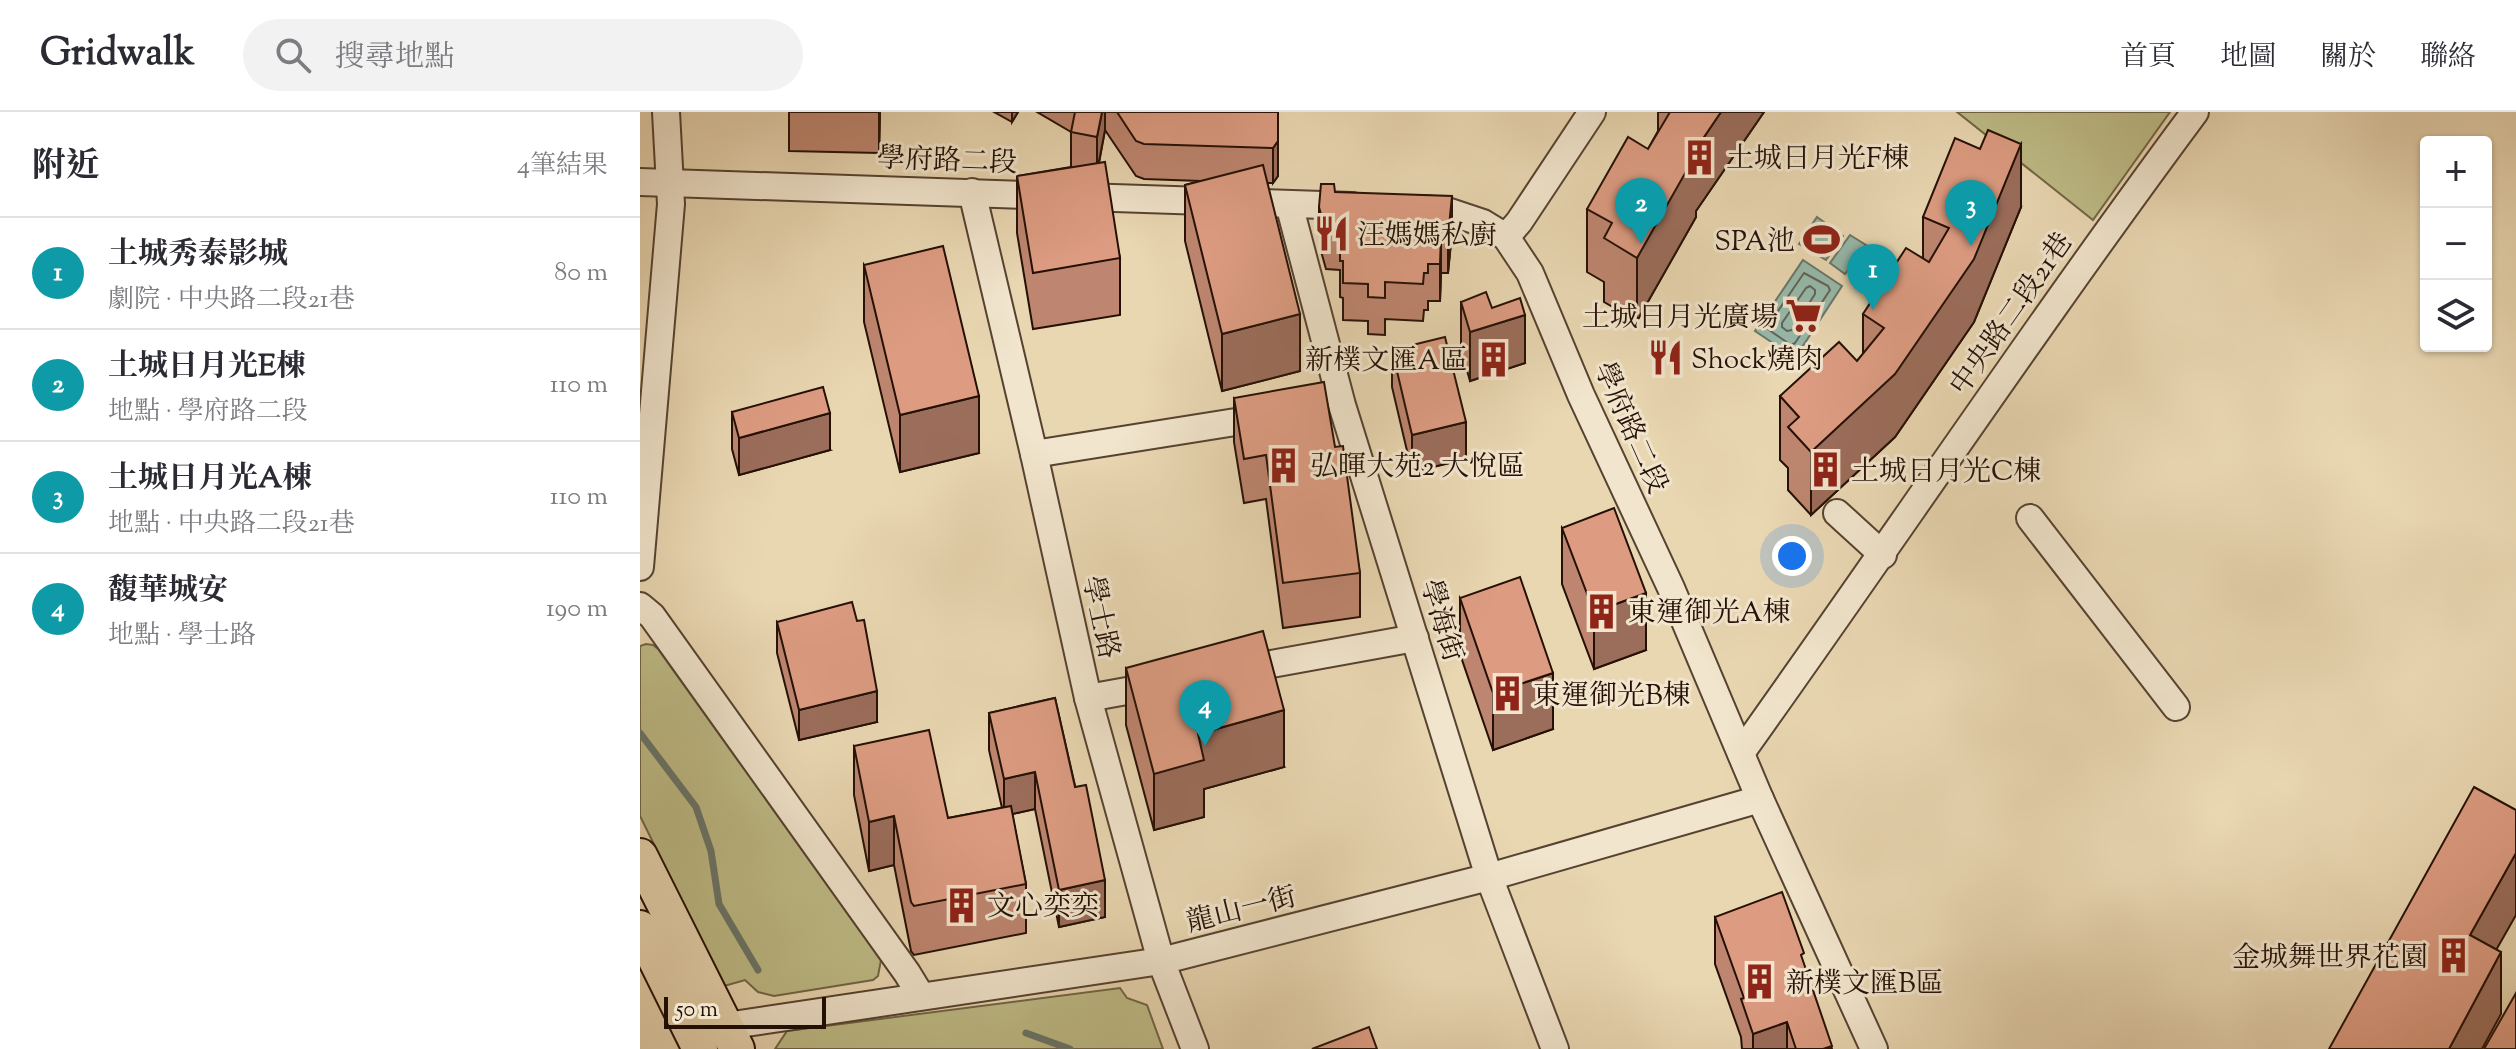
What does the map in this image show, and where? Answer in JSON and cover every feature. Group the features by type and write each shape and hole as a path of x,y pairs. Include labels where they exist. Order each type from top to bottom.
{"main road":[{"path":"640,856 732,1038"},
{"path":"640,928 700,1049"}],"street":[{"path":"640,567 671,204 666,112"},
{"path":"1506,237 1592,112"},
{"name":"中央路二段21巷","path":"1741,753 1883,555 2089,255 2195,112"},
{"name":"學府路二段","path":"640,182 1371,207"},
{"name":"學士路","path":"972,192 1088,698 1161,961 1195,1049"},
{"name":"學海街","path":"1289,204 1342,405 1489,877 1555,1049"},
{"name":"學府路二段","path":"1401,208 1447,211 1483,223 1506,237 1530,273 1581,395 1671,588 1760,799 1874,1049"},
{"path":"1034,454 1342,405"},
{"path":"1837,513 1883,555"},
{"path":"2030,518 2176,707"},
{"path":"640,606 661,629 921,996"},
{"path":"1212,675 1415,638"},
{"path":"1088,698 1181,681"},
{"name":"龍山一街","path":"732,1038 921,996 1161,961 1489,877 1760,799"}],"shaded area":[{"path":"1957,112 2170,112 2093,220"},
{"path":"646,644 658,649 881,960 878,976 873,980 774,996 758,992 745,980 724,986 640,816 640,646"},
{"path":"1120,988 1127,998 1147,1005 1163,1049 775,1049 787,1031"}],"water":[{"name":"SPA池","path":"1817,217 1843,236 1826,260 1799,244"},
{"path":"1850,235 1866,245 1845,274 1830,263"},
{"path":"1803,260 1842,286 1795,358 1755,331"}],"building":[{"path":"1075,112 1102,112 1097,137 1071,132"},
{"path":"1117,112 1278,112 1278,141 1273,148 1144,144 1136,141"},
{"path":"1670,112 1721,112 1694,152 1696,154 1637,258 1604,238 1612,223 1587,209 1628,137 1648,149"},
{"path":"1988,130 2021,144 1974,259 1895,374 1811,452 1788,427 1799,417 1780,396 1839,342 1857,361 1884,328 1863,314 1906,248 1929,262 1949,228 1923,217 1955,138 1980,149"},
{"path":"1105,162 1120,258 1033,273 1017,176"},
{"path":"1263,165 1300,314 1222,334 1185,185"},
{"path":"1321,184 1334,184 1335,192 1452,196 1448,236 1441,236 1440,264 1428,264 1423,284 1385,282 1385,298 1368,297 1368,284 1343,283 1340,233 1326,233 1319,207"},
{"path":"943,246 979,396 900,415 864,265"},
{"path":"1486,292 1492,308 1520,298 1525,315 1470,332 1461,302"},
{"path":"1445,337 1466,422 1412,435 1392,350"},
{"path":"1324,382 1335,447 1343,446 1360,573 1283,583 1266,455 1244,459 1234,398"},
{"path":"823,387 830,413 739,438 732,412"},
{"path":"1614,508 1646,593 1594,612 1562,528"},
{"path":"1520,577 1553,673 1493,693 1460,598"},
{"path":"852,602 857,621 864,620 877,691 799,710 777,622"},
{"path":"1263,631 1284,710 1198,734 1204,760 1154,774 1126,668"},
{"path":"1055,698 1075,787 1086,785 1105,880 1059,890 1035,772 1004,779 989,713"},
{"path":"929,730 948,818 1011,806 1026,884 914,906 911,902 894,816 869,822 854,746"},
{"path":"2474,787 2516,810 2516,853 2470,935 2501,952 2449,1049 2329,1049"},
{"path":"1782,892 1832,1046 1823,1049 1796,1049 1787,1022 1753,1034 1741,999 1744,998 1715,917"},
{"path":"2516,993 2516,1049 2484,1049"},
{"path":"1369,1027 1377,1049 1312,1049"}],"waterway":[{"path":"640,733 696,807 711,851 719,904 758,970"},
{"path":"1026,1033 1070,1049"}],"place":[{"name":"土城日月光F棟","path":"1700,157"},
{"name":"汪媽媽私廚","path":"1331,234"},
{"name":"SPA池","path":"1821,240"},
{"name":"土城日月光E棟","path":"1641,244"},
{"name":"土城日月光A棟","path":"1971,246"},
{"name":"土城秀泰影城","path":"1873,310"},
{"name":"土城日月光廣場","path":"1804,316"},
{"name":"Shock燒肉","path":"1665,358"},
{"name":"新樸文匯A區","path":"1494,359"},
{"name":"弘暉大苑2 大悅區","path":"1284,465"},
{"name":"土城日月光C棟","path":"1825,470"},
{"name":"東運御光A棟","path":"1602,611"},
{"name":"東運御光B棟","path":"1507,694"},
{"name":"馥華城安","path":"1205,746"},
{"name":"文心奕奕","path":"961,905"},
{"name":"金城舞世界花園","path":"2454,956"},
{"name":"新樸文匯B區","path":"1760,982"}]}
